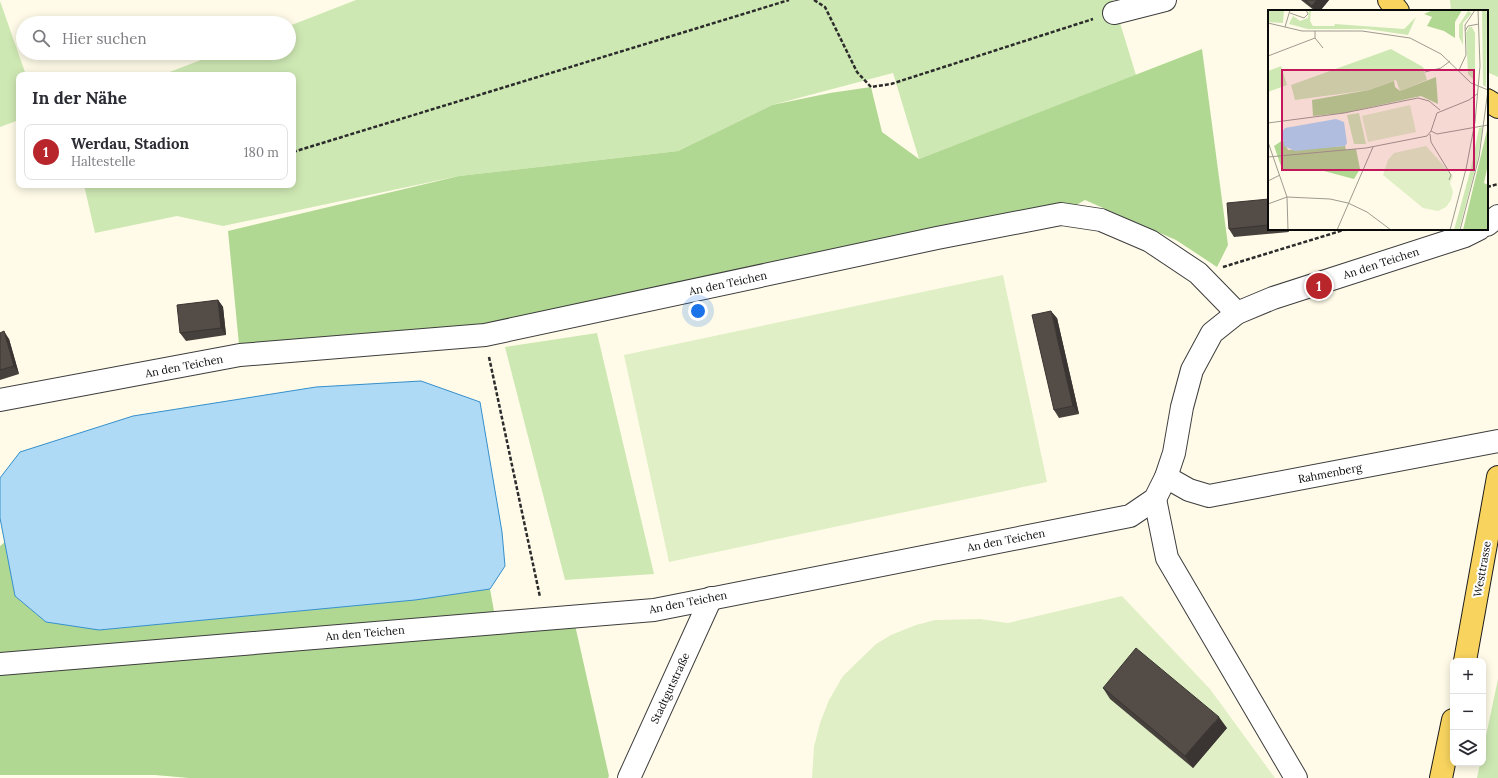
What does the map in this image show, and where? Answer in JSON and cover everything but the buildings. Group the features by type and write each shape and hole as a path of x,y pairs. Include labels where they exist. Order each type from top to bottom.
{"main road":[{"path":"1389,0 1397,10"},
{"path":"1488,101 1498,107"},
{"name":"Westtrasse","path":"1466,658 1497,483"},
{"path":"1441,778 1451,730"}],"street":[{"path":"1114,13 1165,0"},
{"name":"An den Teichen","path":"0,400 240,355 485,335 937,238 1061,214 1101,220 1150,241 1198,273 1237,313"},
{"path":"1488,224 1498,216"},
{"name":"An den Teichen","path":"0,664 654,610 1130,516 1155,499 1166,477 1174,453 1182,407 1193,366 1212,333 1237,313 1273,298 1465,236 1477,230"},
{"name":"Rahmenberg","path":"1166,477 1189,490 1209,496 1498,441"},
{"path":"1155,499 1167,558 1296,778"},
{"name":"Stadtgutstraße","path":"629,778 711,598"}],"path":[{"path":"296,151 790,0"},
{"path":"814,0 825,7 857,72 871,87 891,84 1114,13"},
{"path":"1488,187 1498,184"},
{"path":"1206,281 1226,266 1344,230"},
{"path":"485,335 544,618"}],"green space":[{"path":"356,0 1113,0 1136,75 919,159 893,73 772,105 678,151 459,176 223,226 177,216 95,233 85,188 296,188 296,72 170,72 201,60 296,60 296,23"},
{"path":"1450,0 1498,0 1498,77 1488,72 1488,10 1451,10"},
{"path":"0,1 16,47 16,60 21,60 25,72 16,72 16,121 0,127"},
{"path":"1202,49 1228,245 1217,267 1176,240 1085,200 1061,214 485,335 240,355 228,231 459,176 678,151 772,105 830,93 871,87 882,132 919,159"},
{"path":"1003,275 1047,482 669,562 624,355"},
{"path":"597,333 654,574 565,580 505,347"},
{"path":"5,542 15,596 46,622 99,630 415,600 490,589 496,622 573,616 609,776 608,778 189,778 155,775 0,775 0,546"},
{"path":"1122,596 1210,689 1275,778 812,778 814,747 820,723 829,700 843,676 876,644 891,635 916,625 935,620 980,619 1008,623"},
{"path":"1498,679 1498,778 1477,778 1479,766 1486,766 1486,736"}],"water":[{"path":"421,381 480,402 502,532 505,566 490,589 415,600 99,630 46,622 15,596 0,518 0,478 20,452 133,416 316,387"}],"place":[{"name":"Werdau, Stadion","path":"1319,286"}]}
